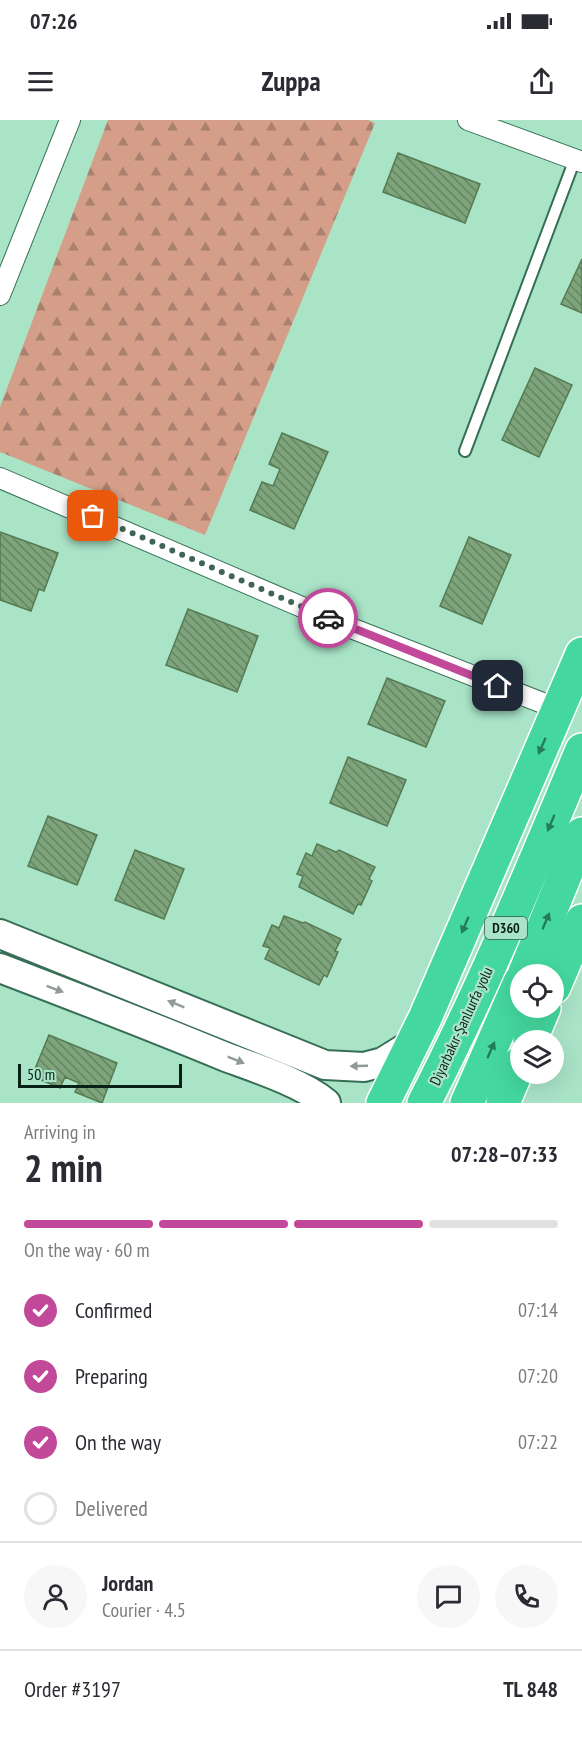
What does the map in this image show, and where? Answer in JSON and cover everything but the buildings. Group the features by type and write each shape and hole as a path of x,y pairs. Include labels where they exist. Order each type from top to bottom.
{"highway":[{"path":"383,1103 412,1044 582,654"},
{"name":"Diyarbakır-Şanlıurfa yolu","path":"424,1103 514,910 582,750"},
{"name":"D360","path":"529,964 582,834"},
{"path":"564,964 582,921"},
{"path":"466,1103 510,1004"},
{"path":"503,1103 511,1084"}],"main road":[{"path":"0,934 325,1065 364,1067 383,1062 412,1044"},
{"path":"0,968 109,1009 271,1075 326,1103"}],"street":[{"path":"0,295 70,120"},
{"path":"468,120 578,160"},
{"path":"0,478 351,628 558,709"}],"lane":[{"path":"465,451 578,160"}],"green space":[{"path":"108,120 368,120 375,123 205,535 0,452 0,407"}],"way so far":[{"path":"93,516 328,618"}],"route":[{"path":"328,618 498,686"}]}
